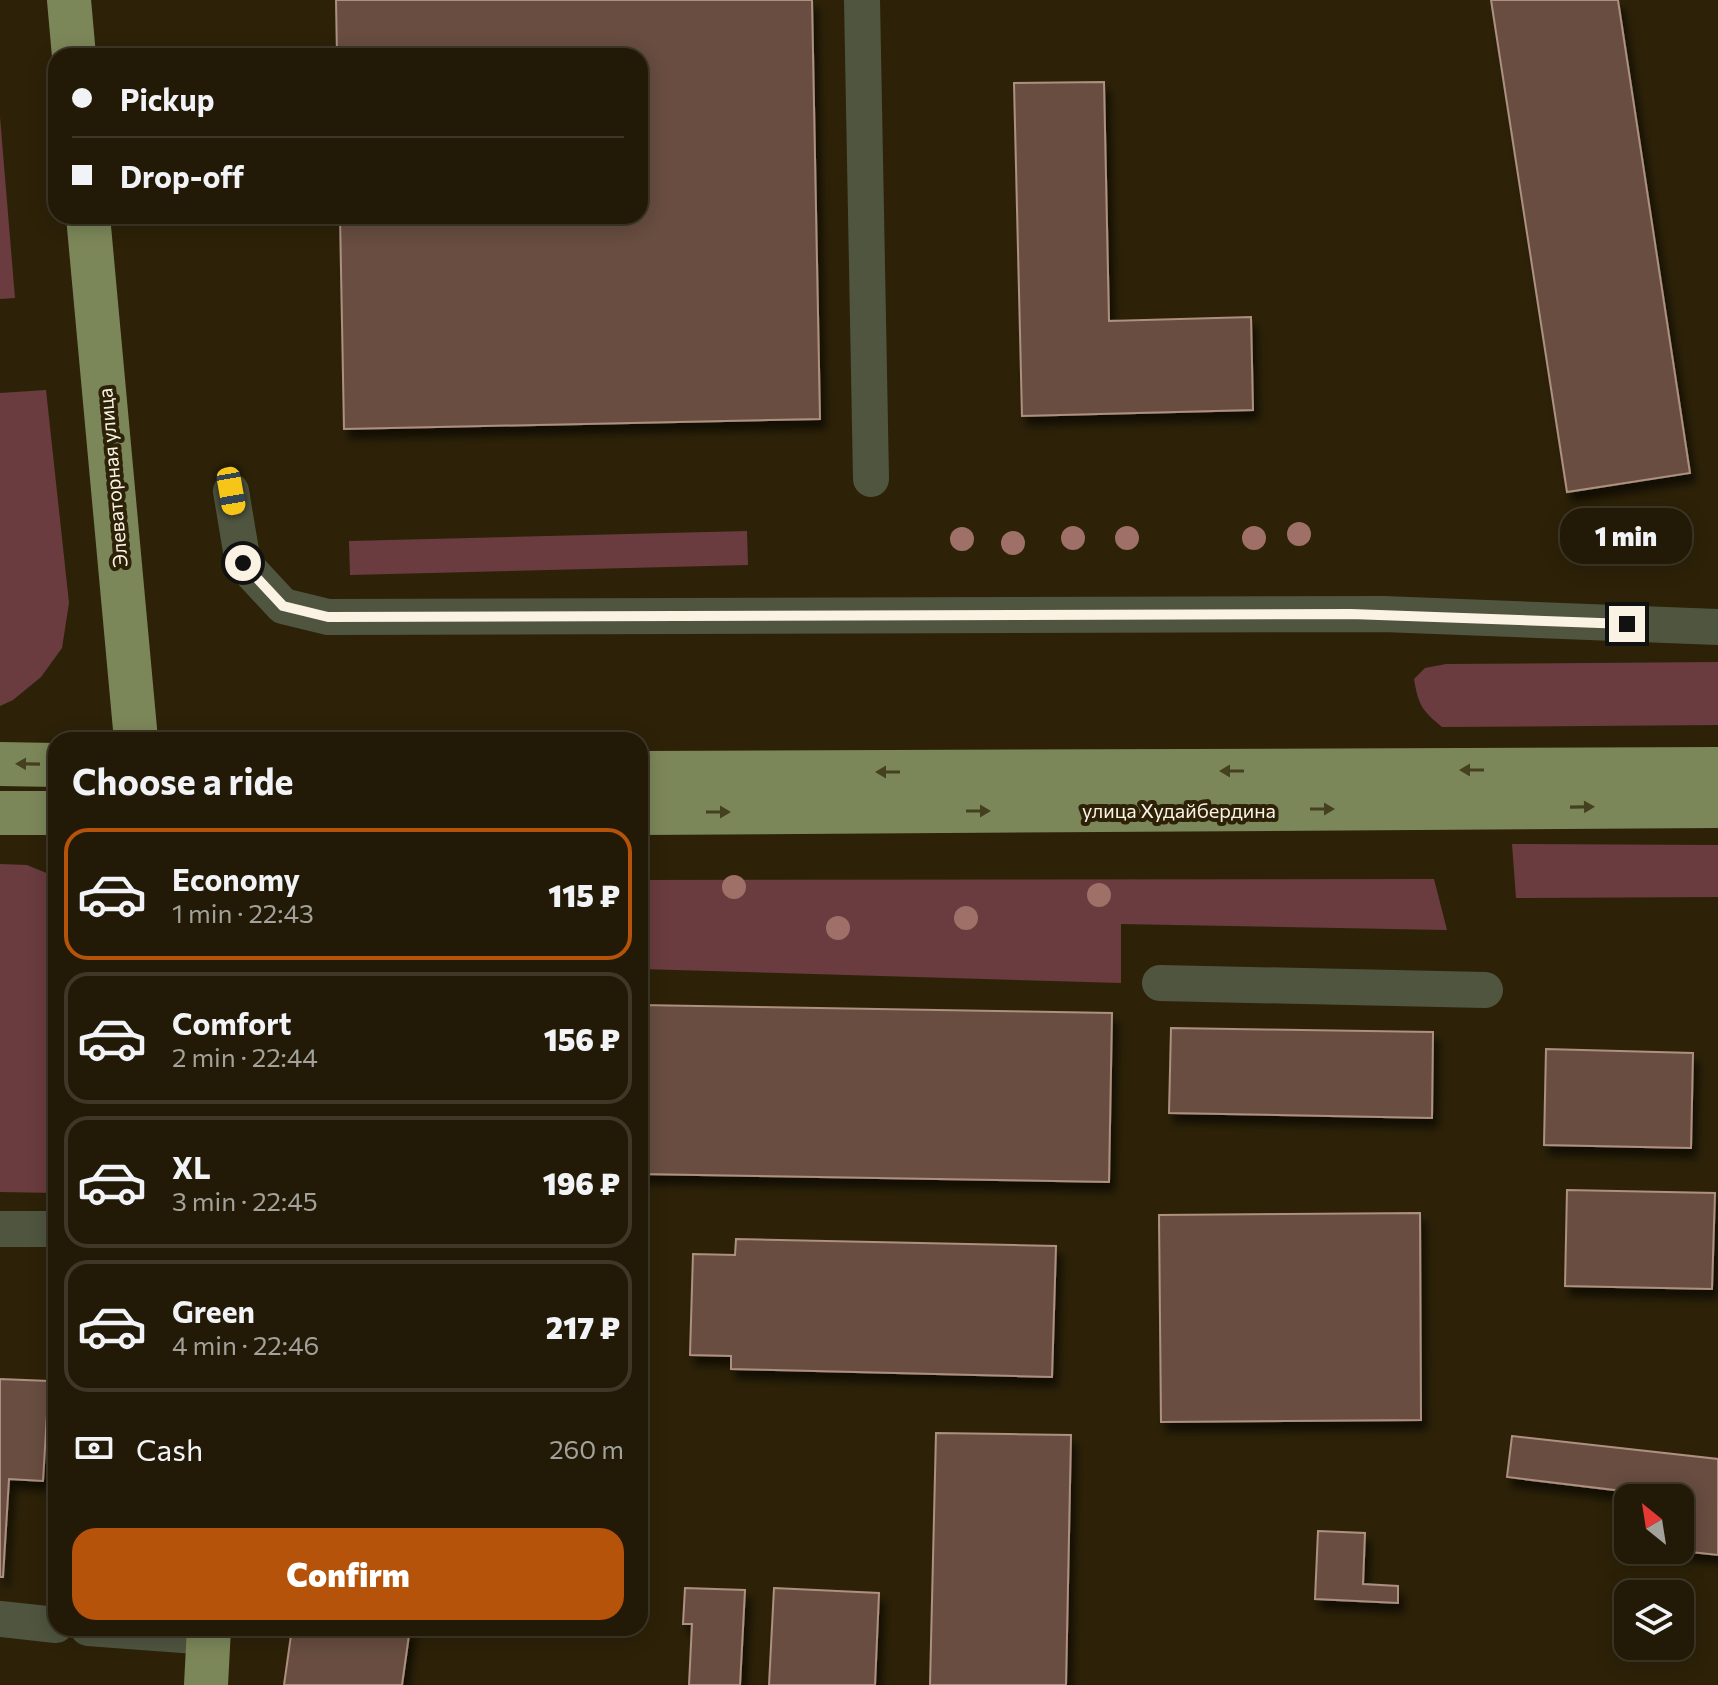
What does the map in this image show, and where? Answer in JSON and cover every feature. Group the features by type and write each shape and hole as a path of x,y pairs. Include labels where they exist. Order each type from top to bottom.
{"main road":[{"path":"69,0 73,48"},
{"name":"Элеваторная улица","path":"89,224 135,732"},
{"path":"0,764 48,765"},
{"name":"улица Худайбердина","path":"648,773 1718,769"},
{"name":"улица Худайбердина","path":"648,813 1718,806"},
{"path":"0,813 48,813"},
{"path":"206,1685 210,1636"}],"lane":[{"path":"862,0 871,479"},
{"path":"231,491 243,563 283,606 328,617 1383,614 1718,627"},
{"path":"1160,983 1485,990"},
{"path":"0,1229 48,1229"},
{"path":"0,1619 48,1624"}],"shaded area":[{"path":"0,117 15,298 0,299"},
{"path":"46,390 69,603 62,648 41,677 13,700 0,706 0,393"},
{"path":"747,531 748,565 350,575 349,541"},
{"path":"1718,662 1718,725 1442,727 1422,706 1414,679 1425,668 1446,664"},
{"path":"1512,844 1718,845 1718,897 1516,898"},
{"path":"0,864 27,865 48,874 48,1193 0,1192"},
{"path":"1434,879 1447,930 1121,924 1121,983 648,969 648,880"}],"building":[{"path":"336,0 812,0 820,419 344,429 340,224 648,224 648,48 337,48"},
{"path":"1491,0 1618,0 1690,473 1567,492"},
{"path":"1104,82 1109,321 1251,317 1253,410 1022,416 1014,83"},
{"path":"648,1005 1112,1013 1109,1182 648,1174"},
{"path":"1171,1028 1433,1032 1432,1118 1169,1113"},
{"path":"1546,1049 1693,1053 1691,1148 1544,1145"},
{"path":"1567,1190 1715,1193 1712,1289 1565,1286"},
{"path":"1420,1213 1421,1420 1161,1422 1159,1215"},
{"path":"736,1239 1056,1246 1052,1377 731,1369 731,1356 690,1355 693,1254 735,1255"},
{"path":"0,1379 48,1381 43,1481 9,1479 3,1577 0,1577"},
{"path":"936,1433 1071,1435 1066,1685 930,1685"},
{"path":"1512,1436 1718,1459 1718,1555 1694,1552 1694,1484 1614,1484 1614,1490 1507,1477"},
{"path":"1318,1531 1365,1533 1363,1584 1398,1586 1398,1603 1315,1599"},
{"path":"685,1588 745,1590 740,1685 689,1685 692,1624 683,1624"},
{"path":"774,1588 879,1593 875,1685 769,1685"},
{"path":"291,1636 409,1636 402,1685 284,1685"}],"route":[{"path":"243,563 283,606 328,617 1383,614 1627,624"}]}
